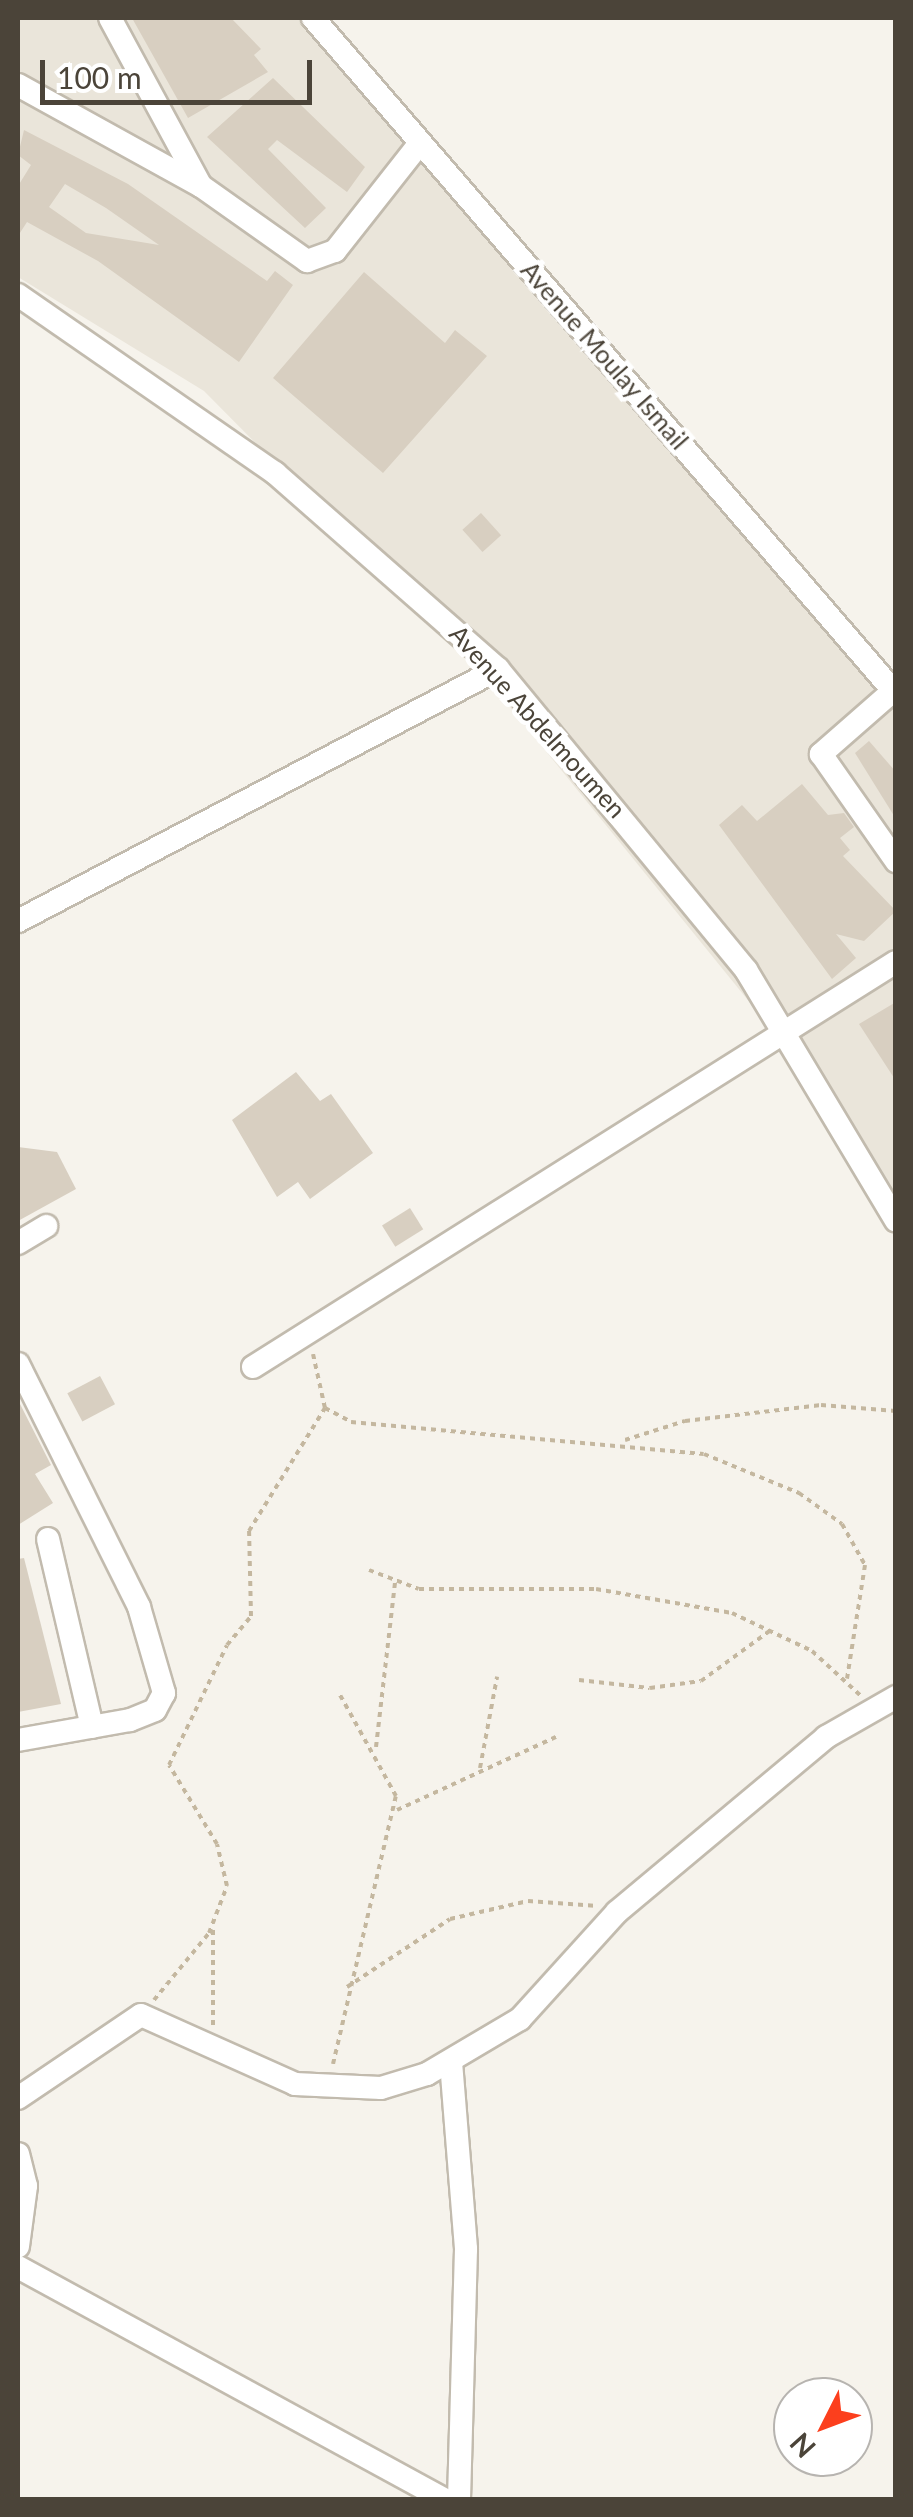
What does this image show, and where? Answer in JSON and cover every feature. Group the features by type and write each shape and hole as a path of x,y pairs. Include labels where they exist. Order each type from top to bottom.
{"street":[{"path":"110,18 201,186"},
{"name":"Avenue Moulay Ismail","path":"314,18 894,692"},
{"path":"18,85 201,186 316,262 335,251 420,143"},
{"name":"Avenue Abdelmoumen","path":"18,295 275,473 498,669 679,884 787,1033 896,1220"},
{"path":"18,920 498,669"},
{"path":"894,692 820,754 896,861"},
{"path":"253,1367 896,962"},
{"path":"18,1243 46,1226"},
{"path":"18,1364 139,1608 164,1684 151,1712 18,1740"},
{"path":"48,1538 92,1727"},
{"path":"18,2098 141,2016 209,2050 329,2088 404,2083 451,2062 543,2000 617,1912 869,1707 896,1697"},
{"path":"451,2062 466,2250 459,2500"},
{"path":"18,2154 26,2186 18,2246"},
{"path":"18,2267 445,2500"}],"path":[{"path":"141,2016 213,1924 227,1886 223,1860 168,1765 227,1644 250,1618 250,1531 325,1408 309,1332"},
{"path":"620,1442 685,1421 821,1405 896,1410"},
{"path":"325,1408 407,1430 620,1442 726,1460 842,1524 866,1565 847,1679"},
{"path":"368,1570 395,1582 596,1589 732,1613 771,1630 847,1679 869,1707"},
{"path":"376,1748 395,1582"},
{"path":"580,1680 650,1688 701,1681 771,1630"},
{"path":"480,1768 497,1677"},
{"path":"329,2088 347,1986 395,1811 394,1785 376,1748 339,1693"},
{"path":"395,1811 480,1768 556,1737"},
{"path":"347,1986 450,1919 552,1899 617,1912"},
{"path":"209,2050 219,1980 213,1924"}],"shaded area":[{"path":"18,18 309,18 895,690 895,1228 764,1020 476,665 204,391 18,277"}],"building":[{"path":"132,18 231,18 261,49 254,55 268,72 188,118"},
{"path":"273,78 365,167 347,192 277,140 268,149 326,208 305,228 207,137"},
{"path":"24,130 128,184 267,281 275,271 293,285 239,362 98,261 27,222 18,236 18,186 31,165 18,155","holes":["65,184 159,245 86,233 49,207"]},
{"path":"364,272 445,343 455,330 487,356 383,473 273,378"},
{"path":"481,513 501,535 482,552 462,530"},
{"path":"869,741 896,772 896,819 855,753"},
{"path":"802,784 828,815 844,813 854,827 840,838 850,850 843,856 896,911 864,941 836,934 856,958 832,979 719,825 742,805 757,821"},
{"path":"896,1002 896,1081 859,1024"},
{"path":"296,1072 320,1101 331,1094 373,1153 310,1199 298,1182 277,1197 232,1120"},
{"path":"18,1147 57,1152 76,1189 18,1221"},
{"path":"410,1208 423,1229 395,1247 382,1225"},
{"path":"100,1376 115,1404 82,1422 67,1393"},
{"path":"18,1400 51,1465 35,1474 53,1503 18,1525"},
{"path":"24,1558 61,1704 18,1712 18,1559"}]}
